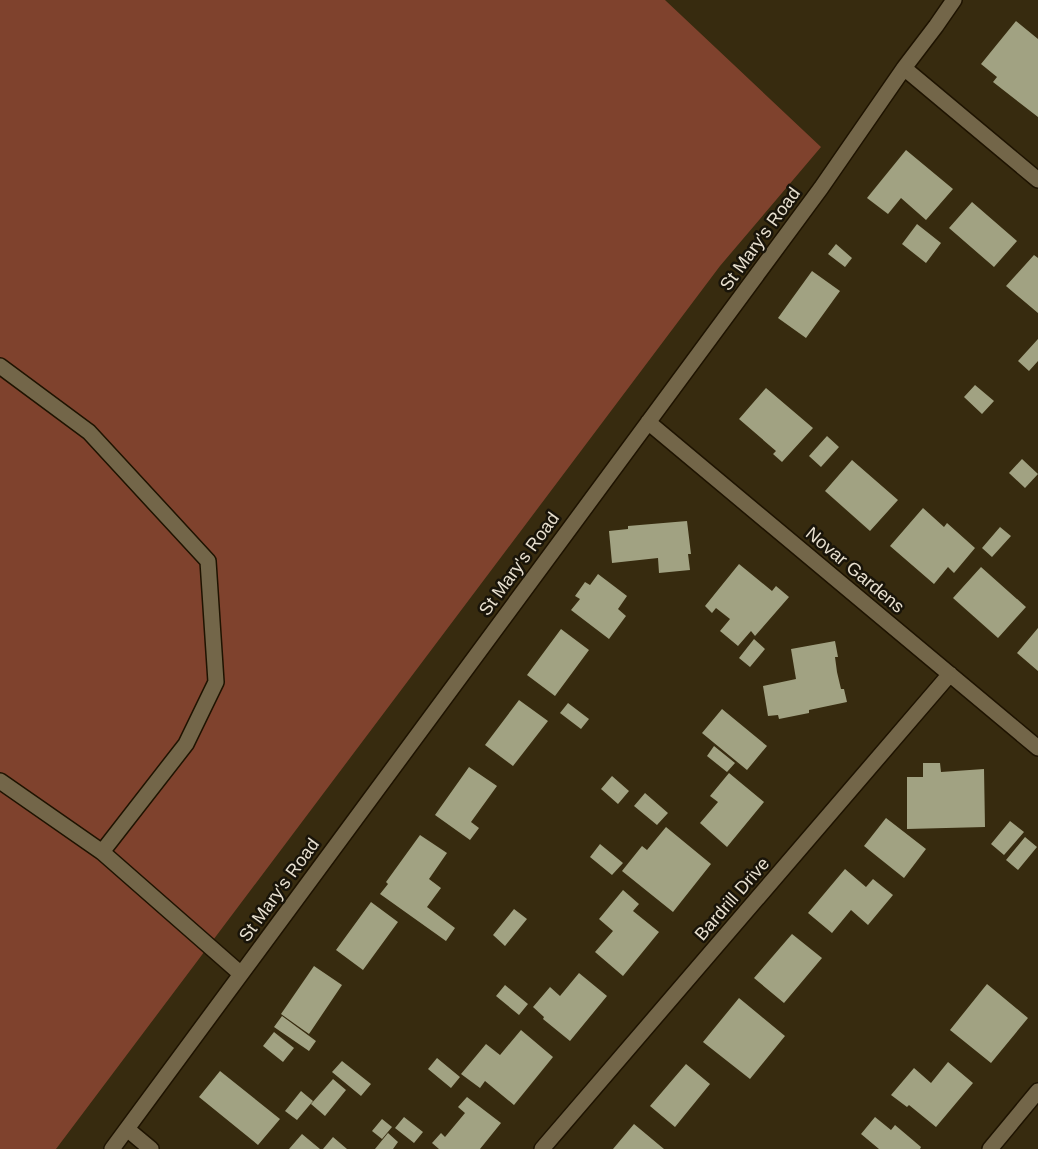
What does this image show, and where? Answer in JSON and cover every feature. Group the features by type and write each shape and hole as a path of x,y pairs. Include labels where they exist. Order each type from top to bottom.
{"street":[{"name":"St Mary's Road","path":"112,1149 821,188 904,68 954,0"},
{"path":"904,68 1038,180"},
{"path":"0,366 89,432 208,561 216,682 186,744 102,852"},
{"name":"Novar Gardens","path":"648,422 1038,748"},
{"name":"Bardrill Drive","path":"542,1149 950,674"},
{"path":"0,781 102,852 241,974"},
{"path":"990,1149 1038,1091"},
{"path":"127,1129 151,1149"}],"shaded area":[{"path":"0,0 665,0 821,147 720,266 56,1149 0,1149"}],"building":[{"path":"1016,21 1038,39 1038,117 993,82 997,77 981,64"},
{"path":"906,150 953,189 926,220 901,198 888,214 867,198"},
{"path":"972,202 1017,241 994,267 949,228"},
{"path":"917,224 941,243 926,263 902,244"},
{"path":"836,244 852,258 845,267 828,254"},
{"path":"1034,255 1038,258 1038,313 1006,286"},
{"path":"812,271 840,291 806,338 778,318"},
{"path":"1038,339 1038,361 1029,371 1018,361"},
{"path":"975,385 994,401 982,414 964,397"},
{"path":"766,388 813,428 782,462 773,454 776,451 739,419"},
{"path":"827,436 839,447 821,467 809,456"},
{"path":"1022,459 1038,474 1025,488 1009,473"},
{"path":"852,460 898,500 870,531 825,491"},
{"path":"923,508 944,527 947,523 975,548 954,573 948,567 934,584 890,546"},
{"path":"687,521 691,554 688,554 690,570 659,573 658,558 612,563 609,531 628,529 628,526"},
{"path":"1000,527 1011,536 992,557 982,548"},
{"path":"739,564 772,591 776,586 789,597 755,636 751,631 738,646 720,631 730,619 716,608 712,613 705,606"},
{"path":"981,567 1026,607 998,638 953,598"},
{"path":"598,574 627,596 618,609 626,616 609,639 571,610 580,599 575,596 585,582 590,585"},
{"path":"1038,628 1038,671 1017,653"},
{"path":"561,629 589,650 555,696 527,675"},
{"path":"754,639 765,649 750,667 739,658"},
{"path":"835,641 838,657 835,657 837,672 841,689 844,689 847,702 779,719 778,715 768,716 763,686 796,679 791,649"},
{"path":"519,700 548,721 513,766 485,745"},
{"path":"568,703 589,719 581,729 560,713"},
{"path":"722,709 767,746 747,770 702,733"},
{"path":"714,746 735,763 727,772 707,756"},
{"path":"923,763 940,763 941,772 984,769 985,827 907,829 907,777 923,777"},
{"path":"469,767 497,786 471,822 479,828 470,840 435,815"},
{"path":"729,773 764,802 727,847 700,823 718,802 710,796"},
{"path":"612,776 629,791 618,804 601,789"},
{"path":"645,793 668,813 657,825 634,806"},
{"path":"886,818 926,849 904,878 864,846"},
{"path":"1010,821 1024,832 1004,855 991,844"},
{"path":"666,827 711,864 673,912 622,871 642,846 647,850"},
{"path":"420,835 447,853 429,879 441,888 427,907 455,928 446,941 380,894 388,884 386,882"},
{"path":"1025,837 1037,847 1018,870 1006,860"},
{"path":"600,844 623,863 612,875 590,857"},
{"path":"845,869 866,887 873,879 893,895 868,925 851,910 832,933 808,913"},
{"path":"623,890 639,904 633,911 659,932 623,976 595,952 613,931 599,919"},
{"path":"371,902 398,922 363,970 336,950"},
{"path":"514,909 527,919 505,946 493,935"},
{"path":"792,934 822,958 784,1003 754,978"},
{"path":"314,966 342,985 309,1034 281,1014"},
{"path":"579,973 607,996 570,1041 543,1019 544,1017 533,1007 550,987 560,996"},
{"path":"987,984 1028,1018 991,1063 950,1030"},
{"path":"505,985 528,1004 519,1015 496,996"},
{"path":"739,998 785,1036 750,1079 703,1042"},
{"path":"282,1016 316,1041 309,1051 274,1027"},
{"path":"521,1030 553,1057 514,1105 485,1081 480,1088 461,1074 486,1044 500,1055"},
{"path":"274,1032 294,1048 283,1062 263,1046"},
{"path":"437,1058 460,1077 451,1088 428,1069"},
{"path":"342,1061 371,1084 361,1096 332,1072"},
{"path":"948,1062 973,1083 936,1127 909,1105 907,1107 891,1095 914,1068 931,1083"},
{"path":"686,1064 710,1084 675,1127 650,1106"},
{"path":"220,1071 280,1119 258,1145 199,1097"},
{"path":"333,1079 346,1090 325,1116 311,1104"},
{"path":"301,1091 313,1101 297,1120 285,1111"},
{"path":"467,1097 501,1123 480,1149 439,1149 432,1143 441,1133 445,1137 465,1113 458,1107"},
{"path":"404,1117 423,1132 414,1143 395,1128"},
{"path":"875,1117 891,1130 895,1125 921,1147 920,1149 879,1149 861,1134"},
{"path":"382,1119 392,1127 382,1139 372,1131"},
{"path":"634,1124 664,1149 613,1149"},
{"path":"388,1133 398,1142 393,1149 375,1149"},
{"path":"302,1134 320,1149 289,1149"},
{"path":"333,1137 347,1149 323,1149"}]}
